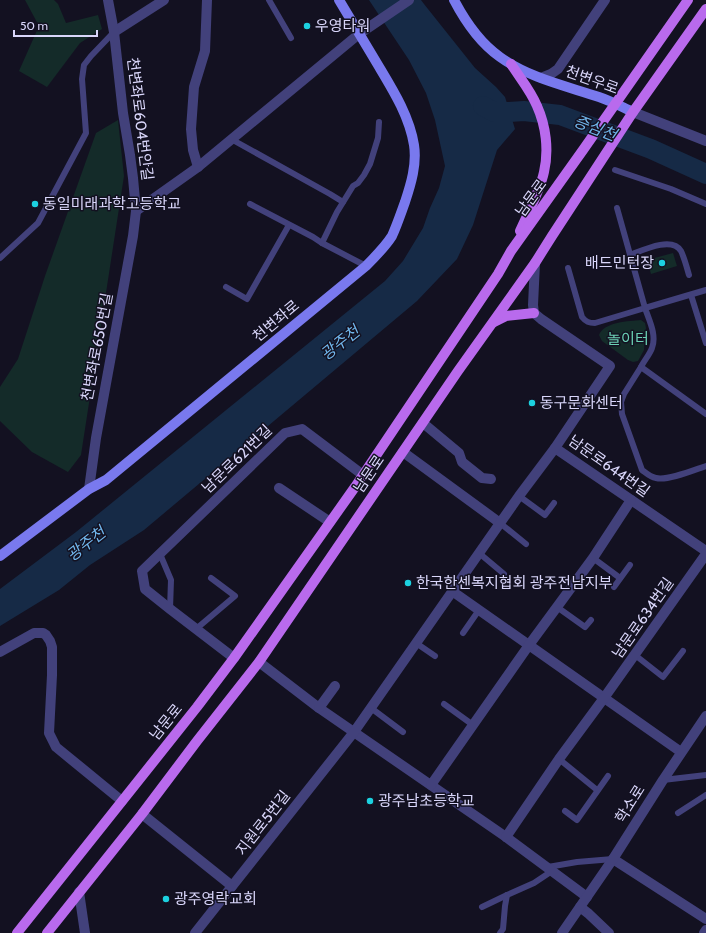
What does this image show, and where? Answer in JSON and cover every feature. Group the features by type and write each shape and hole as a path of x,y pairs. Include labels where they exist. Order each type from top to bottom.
{"main road":[{"name":"천변좌로","path":"0,556 89,489 106,480 366,266 386,245 399,220 409,192 414,161 412,135 403,108 339,0"},
{"name":"천변우로","path":"454,0 469,25 484,43 511,64 541,78 601,98 633,112"},
{"path":"615,104 688,0"},
{"path":"633,112 706,9"},
{"path":"511,64 537,105 544,127 546,145 544,172 530,209 511,251"},
{"name":"남문로","path":"17,933 197,707 234,658 363,474 498,274 511,251 615,104"},
{"name":"남문로","path":"47,933 142,814 259,662 492,323 535,264 633,112"},
{"path":"492,323 506,316 534,313"}],"street":[{"name":"천변좌로604번안길","path":"108,0 114,32 136,211"},
{"path":"114,32 164,0"},
{"path":"198,167 193,150 191,128 194,87 205,51 207,0"},
{"path":"136,211 198,167 359,34 409,0"},
{"name":"천변우로","path":"541,78 558,69 605,0"},
{"path":"633,112 706,141"},
{"name":"천변좌로650번길","path":"89,489 96,438 136,211"},
{"path":"534,313 535,264"},
{"name":"남문로644번길","path":"534,313 610,366 555,448 706,551"},
{"path":"423,423 459,453 462,462 482,478 491,479"},
{"name":"남문로621번길","path":"234,658 145,589 142,571 285,433 302,429 363,474"},
{"path":"555,448 500,522 452,591 681,752"},
{"path":"403,452 500,522"},
{"path":"279,488 330,522"},
{"path":"431,785 529,645 593,558 631,500"},
{"name":"남문로634번길","path":"506,838 559,760 706,554"},
{"name":"지원로5번길","path":"195,933 354,732 452,591"},
{"path":"0,652 34,632 43,633 46,635 52,647 49,733 56,747 122,801"},
{"path":"259,662 319,708 431,785 587,896"},
{"path":"319,708 335,686"},
{"name":"학소로","path":"562,933 614,859 662,780 706,716"},
{"path":"142,814 232,886"},
{"path":"614,859 706,919"},
{"path":"79,892 85,933"},
{"path":"580,907 609,933"}],"lane":[{"path":"269,0 291,38"},
{"path":"0,258 38,223 86,133 82,79 84,65 114,32"},
{"path":"322,243 343,202 353,186 358,183 364,175 370,164 378,138 379,122"},
{"path":"231,139 343,202"},
{"path":"615,170 672,189 706,204"},
{"path":"250,204 366,266"},
{"path":"617,208 654,337 652,347 624,394 621,402 622,414 642,470 649,475 656,478 665,479 706,466"},
{"path":"226,287 247,299 289,225"},
{"path":"630,254 658,245 672,245 681,251 689,275"},
{"path":"568,268 582,317 590,323 595,323 706,290"},
{"path":"692,295 706,342"},
{"path":"641,367 706,414"},
{"path":"519,496 545,515 554,503"},
{"path":"500,522 526,544"},
{"path":"160,554 171,580 170,609"},
{"path":"479,554 504,574"},
{"path":"593,558 620,578"},
{"path":"614,587 630,564"},
{"path":"196,629 234,596 211,578"},
{"path":"557,607 585,627 592,620"},
{"path":"463,633 479,610"},
{"path":"416,643 435,656"},
{"path":"635,655 663,677 683,650"},
{"path":"444,704 473,725"},
{"path":"371,708 403,732"},
{"path":"559,760 597,790"},
{"path":"662,780 706,775"},
{"path":"565,811 577,820 608,776"},
{"path":"678,813 706,795"},
{"path":"482,907 534,884 550,869 577,862 614,859"},
{"path":"500,933 503,929 507,895"}],"green space":[{"path":"25,0 54,0 58,4 66,23 98,15 102,29 80,43 47,87 19,71 39,26"},
{"path":"118,120 124,176 81,455 68,472 32,452 0,421 0,387 18,359 45,276 96,133"},
{"name":"배드민턴장","path":"673,253 677,266 651,274 647,260"},
{"name":"놀이터","path":"641,320 645,323 646,328 644,350 638,361 633,362 628,360 602,341 599,335 606,327 611,325"}],"water":[{"name":"광주천","path":"369,0 421,0 475,68 505,97 515,129 497,150 473,225 457,259 417,301 144,530 90,565 59,590 0,626 0,589 76,532 385,281 403,261 423,228 439,188 445,166 435,120 426,93 409,60"}],"waterway":[{"name":"증심천","path":"483,106 494,112 524,111 560,115 651,149 706,174"}],"place":[{"name":"우영타워","path":"307,26"},
{"name":"동일미래과학고등학교","path":"35,204"},
{"name":"배드민턴장","path":"662,263"},
{"name":"동구문화센터","path":"532,403"},
{"name":"한국한센복지협회 광주전남지부","path":"408,583"},
{"name":"광주남초등학교","path":"370,801"},
{"name":"광주영락교회","path":"166,899"}]}
